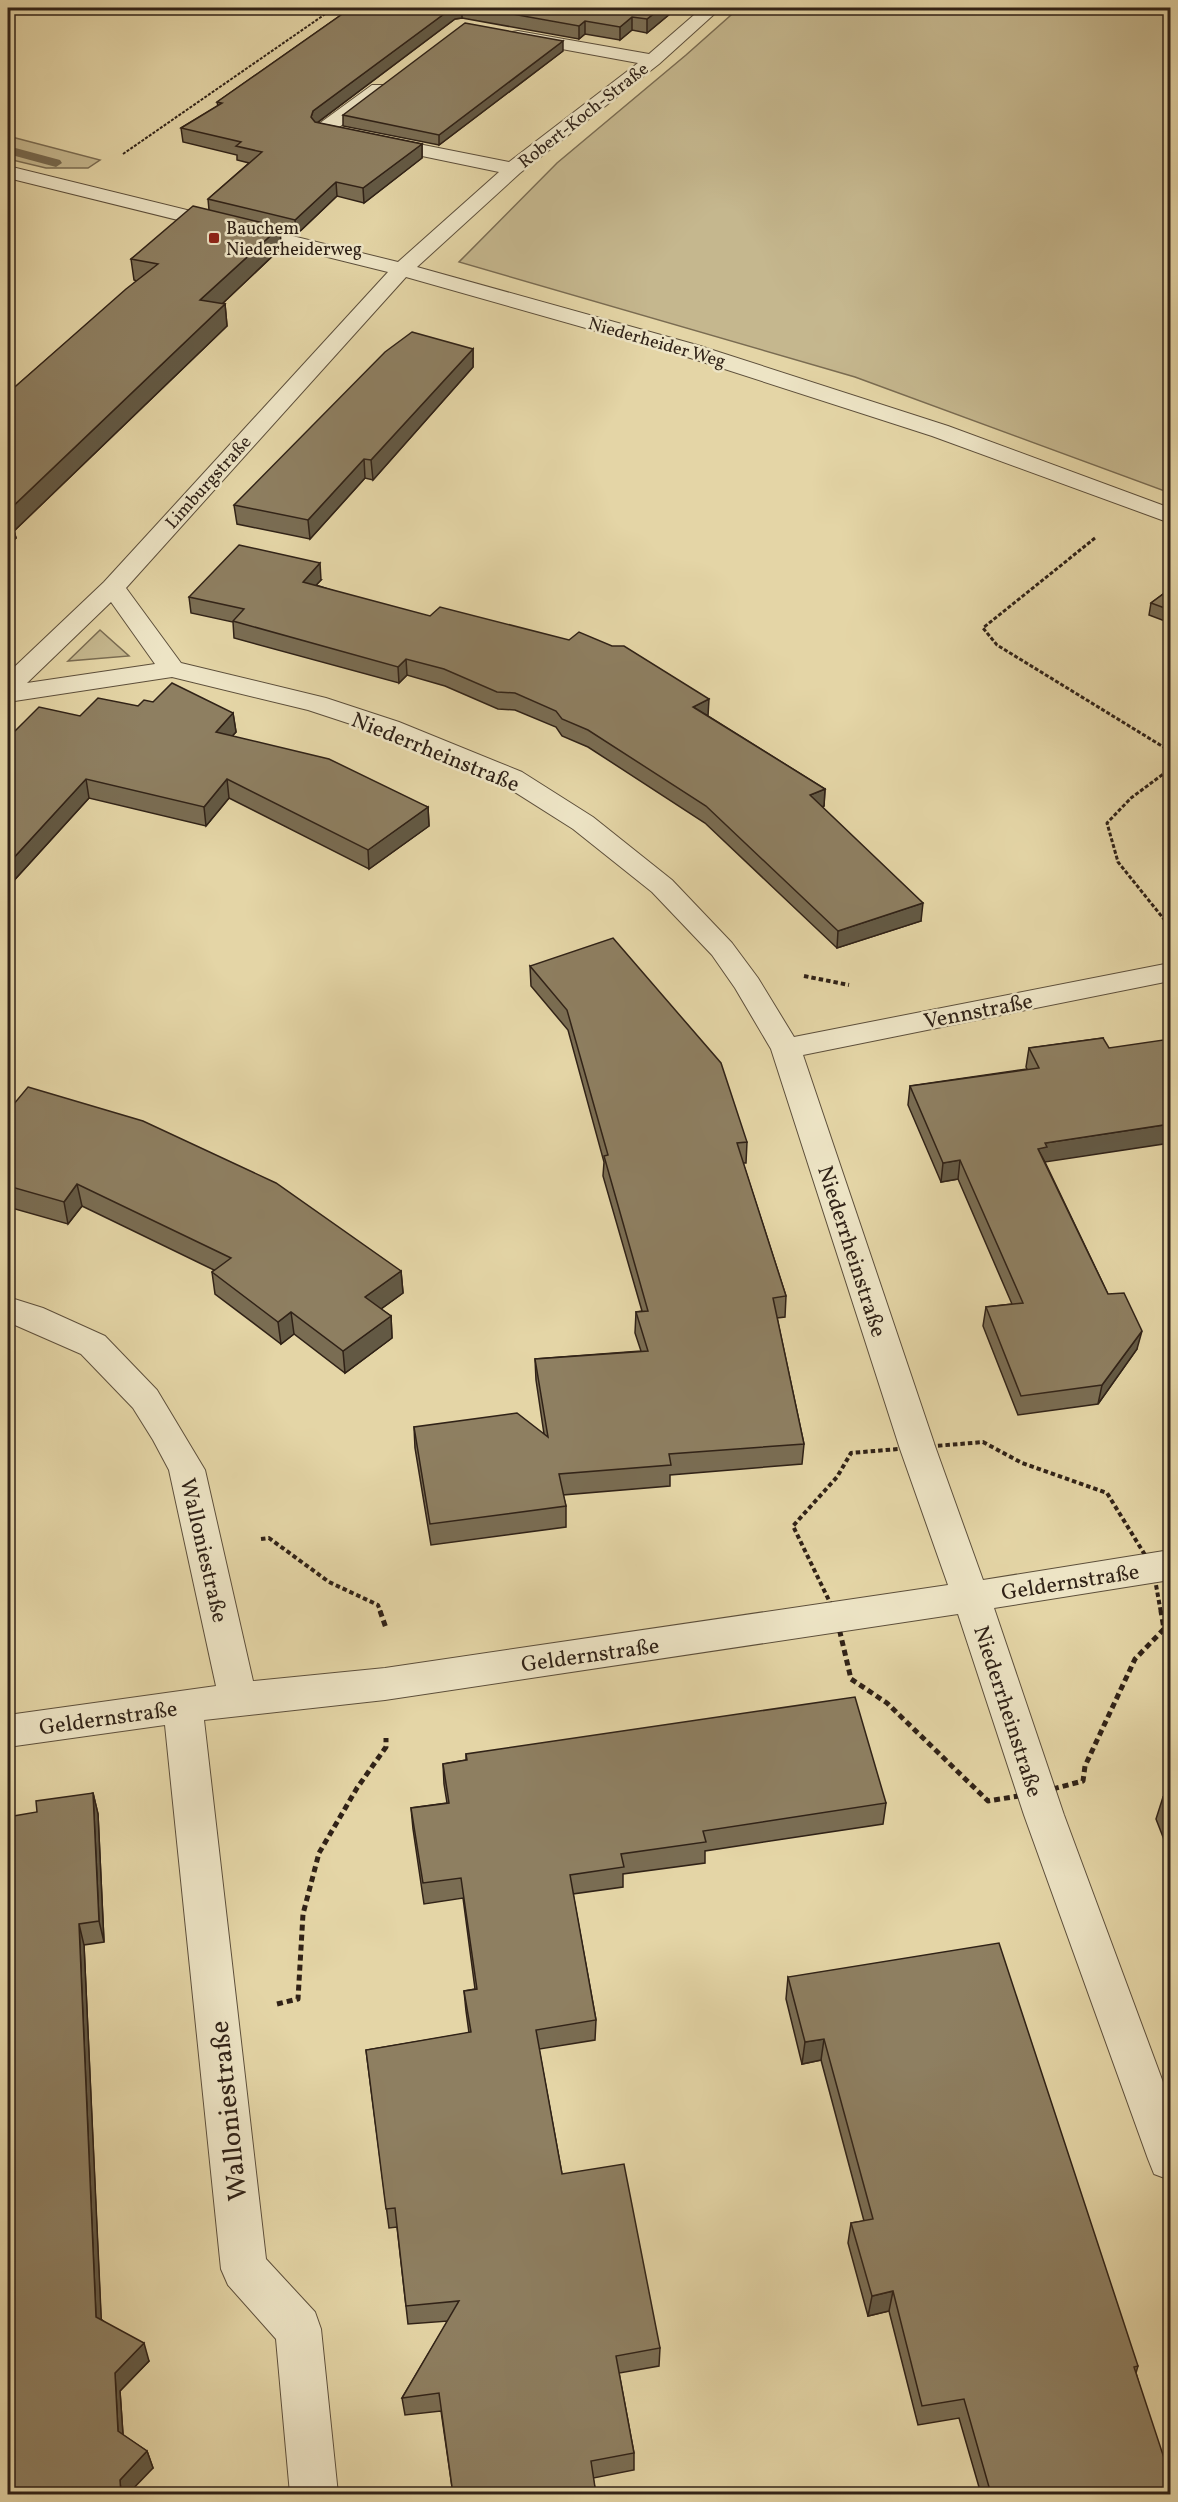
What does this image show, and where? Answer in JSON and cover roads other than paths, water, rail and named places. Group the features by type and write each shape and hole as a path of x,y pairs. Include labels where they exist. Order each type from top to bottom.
{"street":[{"name":"Robert-Koch-Straße","path":"402,269 513,169 653,60 712,8"},
{"name":"Robert-Koch-Straße","path":"495,31 653,60"},
{"name":"Robert-Koch-Straße","path":"393,78 323,130 513,169"},
{"name":"Niederheider Weg","path":"8,172 402,269 721,360 940,431 1170,516"},
{"name":"Limburgstraße","path":"8,687 113,587 402,269"},
{"path":"113,587 172,669"},
{"name":"Niederrheinstraße","path":"8,694 172,669 317,704 390,728 512,778 583,823 662,886 722,949 748,985 786,1049 918,1449 971,1597 1044,1815 1170,2159"},
{"name":"Vennstraße","path":"786,1049 1170,972"},
{"name":"Walloniestraße","path":"8,1309 93,1345 145,1398 187,1470 238,1699"},
{"name":"Geldernstraße","path":"8,1731 238,1699 396,1682 838,1618 1170,1565"},
{"name":"Walloniestraße","path":"183,1707 244,2269 298,2329 314,2494"}],"waterway":[{"path":"8,150 56,163"}],"place":[{"name":"Bauchem Niederheiderweg","path":"214,238"}]}
